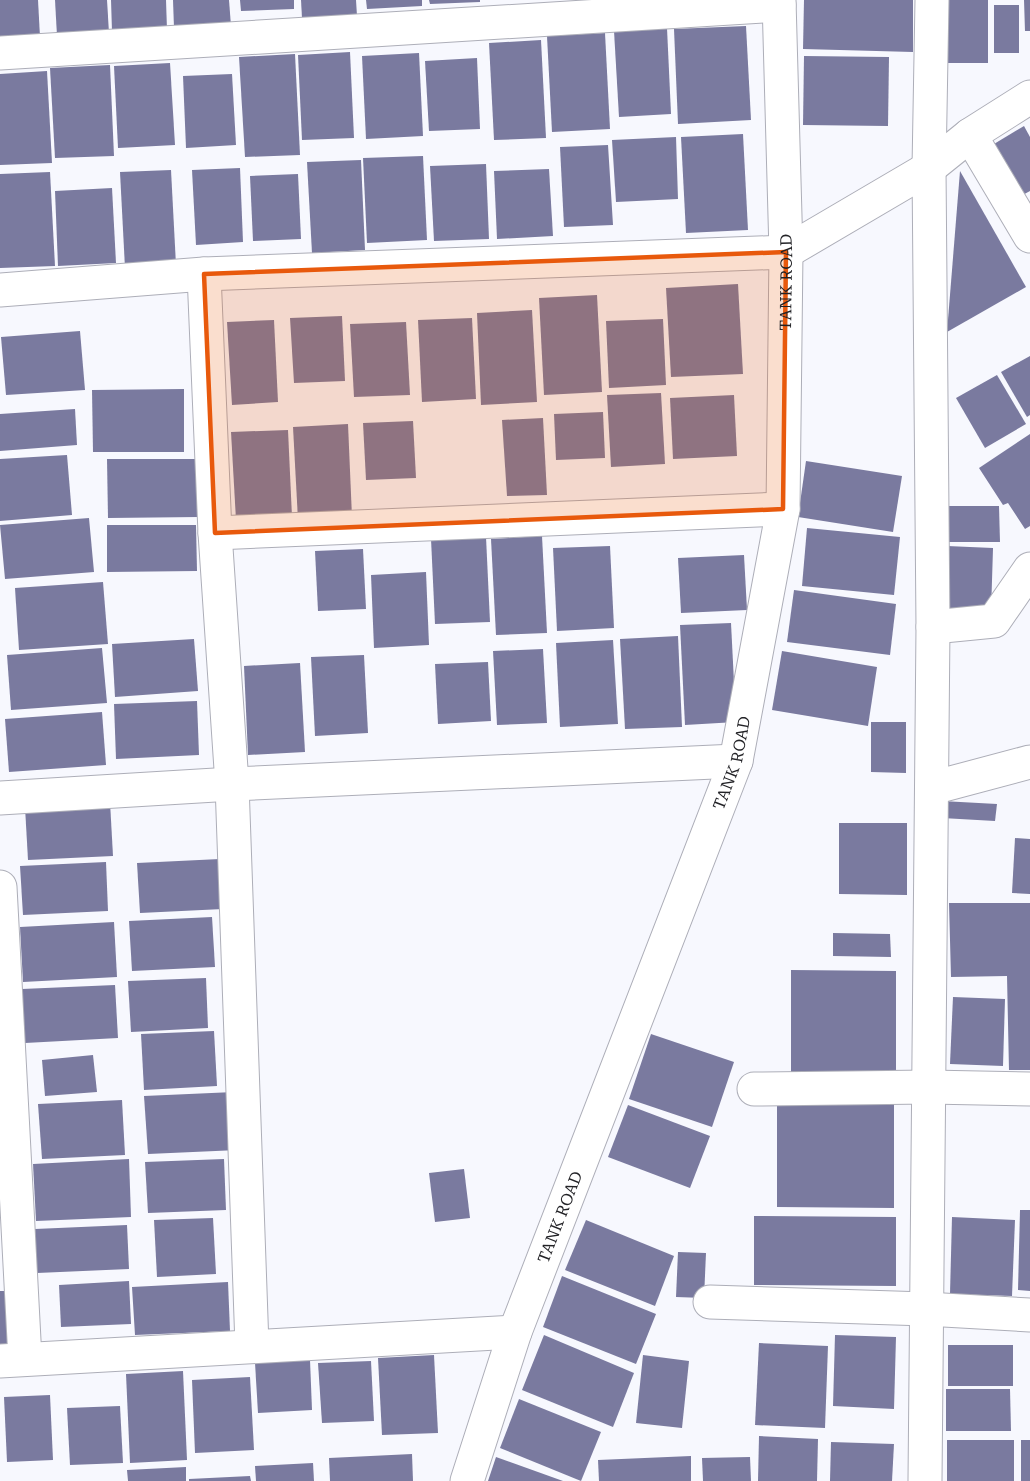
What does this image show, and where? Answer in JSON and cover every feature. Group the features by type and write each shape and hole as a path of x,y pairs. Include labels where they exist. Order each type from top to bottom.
{"street":[{"path":"925,1481 933,627 929,168 932,0"},
{"path":"0,54 779,3"},
{"name":"TANK ROAD","path":"467,1481 515,1332 736,761 783,509 786,252 779,3"},
{"path":"0,290 204,274 786,252 929,168 970,135 1030,97"},
{"path":"970,135 1030,236"},
{"path":"204,274 215,533 232,784 252,1346"},
{"path":"215,533 783,509"},
{"path":"933,627 994,621 1030,569"},
{"path":"0,798 232,784 736,761"},
{"path":"932,788 1030,762"},
{"path":"0,887 13,1360 515,1332"},
{"path":"754,1089 1030,1089"},
{"path":"710,1302 1030,1315"}],"highlighted area":[{"path":"786,252 783,509 215,533 204,274"}],"building":[{"path":"0,0 38,0 40,37 0,39"},
{"path":"55,0 107,0 109,33 57,36"},
{"path":"111,0 166,0 167,30 112,32"},
{"path":"173,0 229,0 231,26 174,28"},
{"path":"240,0 294,0 294,9 241,11"},
{"path":"301,0 356,0 357,16 302,18"},
{"path":"366,0 422,0 422,6 367,9"},
{"path":"429,0 480,0 480,2 430,4"},
{"path":"804,0 913,0 913,52 803,49"},
{"path":"945,0 988,0 988,63 945,63"},
{"path":"1024,0 1030,0 1030,31 1025,31"},
{"path":"994,5 1019,5 1019,53 994,53"},
{"path":"746,26 751,120 678,124 674,29"},
{"path":"667,28 671,114 619,117 614,31"},
{"path":"605,33 610,129 552,132 547,36"},
{"path":"541,40 546,138 494,140 489,43"},
{"path":"350,52 354,138 302,140 298,55"},
{"path":"419,53 423,136 366,139 362,56"},
{"path":"295,54 300,155 245,157 239,57"},
{"path":"804,56 889,57 888,126 803,125"},
{"path":"477,58 480,129 429,131 425,61"},
{"path":"170,63 175,145 118,148 114,66"},
{"path":"110,65 114,156 55,158 50,68"},
{"path":"47,71 52,163 0,165 0,74"},
{"path":"232,74 236,145 186,148 183,76"},
{"path":"1024,126 1030,137 1030,191 1019,197 989,147"},
{"path":"743,134 748,230 686,233 681,137"},
{"path":"676,137 678,199 616,202 612,140"},
{"path":"608,145 613,225 564,227 560,147"},
{"path":"423,156 427,240 367,243 363,158"},
{"path":"361,160 365,250 312,253 307,162"},
{"path":"486,164 489,239 434,241 430,166"},
{"path":"240,168 243,242 196,245 192,170"},
{"path":"549,169 553,236 497,239 494,171"},
{"path":"171,170 176,265 125,268 120,172"},
{"path":"960,171 1026,287 947,332"},
{"path":"50,172 55,266 0,268 0,174"},
{"path":"298,174 301,239 253,241 250,176"},
{"path":"112,188 116,263 58,266 55,191"},
{"path":"738,284 743,374 671,377 666,288"},
{"path":"597,295 602,392 544,395 539,298"},
{"path":"532,310 537,402 481,405 477,313"},
{"path":"342,316 345,381 294,383 290,318"},
{"path":"472,318 476,399 422,402 418,320"},
{"path":"663,319 666,385 609,388 606,321"},
{"path":"274,320 278,402 232,405 227,322"},
{"path":"406,322 410,395 354,397 350,324"},
{"path":"80,331 85,390 6,395 1,337"},
{"path":"1030,356 1030,415 1027,417 1001,372"},
{"path":"997,375 1026,424 985,448 956,398"},
{"path":"184,389 184,452 93,452 92,390"},
{"path":"661,393 665,464 611,467 607,395"},
{"path":"734,395 737,456 673,459 670,398"},
{"path":"75,409 77,445 0,451 0,414"},
{"path":"603,412 605,458 556,460 554,414"},
{"path":"543,418 547,495 507,496 502,420"},
{"path":"413,421 416,478 366,480 363,423"},
{"path":"348,424 352,517 298,520 293,427"},
{"path":"288,430 292,517 236,520 231,432"},
{"path":"1030,434 1030,526 1025,529 1008,503 1003,505 979,468"},
{"path":"67,455 72,515 0,521 0,459"},
{"path":"107,459 198,459 199,517 108,518"},
{"path":"806,461 902,476 893,532 798,517"},
{"path":"947,506 999,506 1000,542 948,542"},
{"path":"89,518 94,572 5,579 0,525"},
{"path":"107,525 196,525 197,571 107,572"},
{"path":"807,528 900,537 894,595 802,586"},
{"path":"542,536 547,633 496,635 491,539"},
{"path":"486,537 490,622 435,624 431,539"},
{"path":"610,546 614,628 557,631 553,548"},
{"path":"947,546 993,548 991,613 946,612"},
{"path":"363,549 366,609 318,611 315,551"},
{"path":"744,555 747,610 681,613 678,558"},
{"path":"426,572 429,645 374,648 371,575"},
{"path":"103,582 108,644 19,650 15,588"},
{"path":"794,590 896,604 890,655 787,642"},
{"path":"731,623 736,722 685,725 680,625"},
{"path":"678,636 682,727 625,729 620,639"},
{"path":"194,639 198,691 115,697 112,644"},
{"path":"613,640 618,724 560,727 556,643"},
{"path":"102,648 107,703 11,710 7,655"},
{"path":"543,649 547,723 497,725 493,651"},
{"path":"782,651 877,667 868,726 772,710"},
{"path":"364,655 368,733 315,736 311,657"},
{"path":"488,662 491,721 438,724 435,664"},
{"path":"300,663 305,752 248,755 244,666"},
{"path":"197,701 199,755 116,759 114,704"},
{"path":"102,712 106,765 9,772 5,719"},
{"path":"871,722 906,722 906,773 871,772"},
{"path":"942,801 997,804 995,821 942,818"},
{"path":"110,802 113,856 28,860 25,807"},
{"path":"839,823 907,823 907,895 839,894"},
{"path":"1015,838 1030,839 1030,894 1012,893"},
{"path":"220,859 223,909 140,913 137,863"},
{"path":"106,862 108,911 23,915 20,866"},
{"path":"949,903 1030,903 1030,1070 1009,1070 1007,976 951,977"},
{"path":"212,917 215,967 132,971 129,921"},
{"path":"114,922 117,977 23,982 20,927"},
{"path":"833,933 890,934 891,957 833,956"},
{"path":"791,970 896,971 896,1075 791,1074"},
{"path":"206,978 208,1028 131,1032 128,981"},
{"path":"115,985 118,1038 25,1043 22,989"},
{"path":"953,997 1005,999 1003,1066 950,1064"},
{"path":"214,1031 217,1086 144,1090 141,1034"},
{"path":"651,1034 734,1062 712,1127 629,1099"},
{"path":"93,1055 97,1092 45,1096 42,1060"},
{"path":"234,1092 238,1150 148,1154 144,1096"},
{"path":"777,1096 894,1097 894,1208 777,1207"},
{"path":"122,1100 125,1155 42,1159 38,1104"},
{"path":"628,1105 710,1136 690,1188 608,1157"},
{"path":"129,1159 131,1217 36,1221 33,1164"},
{"path":"224,1159 226,1210 148,1213 145,1162"},
{"path":"464,1169 470,1218 435,1222 429,1173"},
{"path":"1020,1210 1030,1210 1030,1291 1018,1290"},
{"path":"754,1216 896,1217 896,1286 754,1285"},
{"path":"952,1217 1015,1220 1012,1296 950,1294"},
{"path":"213,1218 216,1274 157,1277 154,1220"},
{"path":"586,1220 674,1256 655,1306 565,1270"},
{"path":"127,1225 129,1269 37,1273 35,1229"},
{"path":"678,1252 706,1253 704,1298 676,1297"},
{"path":"562,1276 656,1314 636,1364 543,1327"},
{"path":"129,1281 131,1324 61,1327 59,1285"},
{"path":"228,1282 230,1331 135,1335 132,1287"},
{"path":"0,1291 8,1291 10,1346 0,1346"},
{"path":"544,1335 634,1373 613,1427 522,1390"},
{"path":"835,1335 896,1337 894,1409 833,1406"},
{"path":"759,1343 828,1346 825,1428 755,1425"},
{"path":"948,1345 1013,1345 1013,1386 948,1386"},
{"path":"434,1355 438,1433 382,1435 378,1358"},
{"path":"643,1355 689,1361 682,1428 636,1423"},
{"path":"310,1360 312,1410 258,1413 255,1363"},
{"path":"371,1361 374,1421 322,1423 318,1363"},
{"path":"183,1371 187,1460 130,1463 126,1374"},
{"path":"250,1377 254,1450 195,1453 192,1380"},
{"path":"946,1389 1010,1389 1011,1431 946,1431"},
{"path":"50,1395 53,1460 7,1462 4,1397"},
{"path":"519,1399 601,1432 581,1481 500,1448"},
{"path":"120,1406 123,1463 70,1465 67,1408"},
{"path":"759,1436 818,1439 817,1481 758,1481"},
{"path":"947,1440 1014,1440 1014,1481 947,1481"},
{"path":"1021,1440 1030,1440 1030,1481 1021,1481"},
{"path":"831,1442 894,1444 892,1481 830,1481"},
{"path":"412,1454 413,1481 330,1481 329,1458"},
{"path":"691,1456 691,1481 599,1481 598,1460"},
{"path":"496,1457 563,1481 488,1481"},
{"path":"750,1457 751,1481 703,1481 702,1458"},
{"path":"313,1463 314,1481 256,1481 255,1466"},
{"path":"186,1467 186,1481 128,1481 127,1470"},
{"path":"250,1476 251,1481 189,1481 189,1479"}]}
